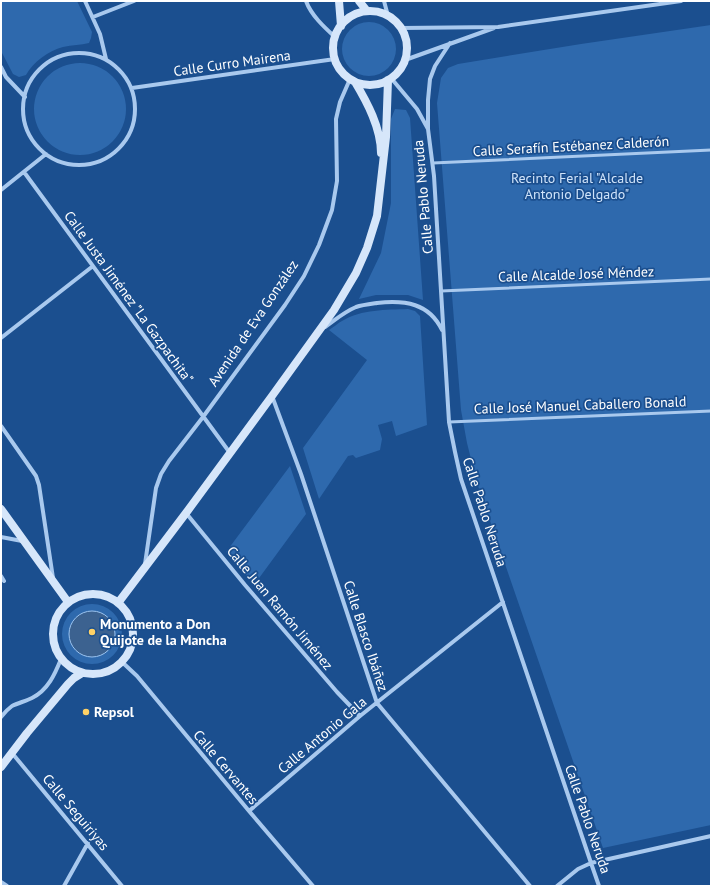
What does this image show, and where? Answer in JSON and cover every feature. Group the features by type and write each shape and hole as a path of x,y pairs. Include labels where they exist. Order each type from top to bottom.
{"main road":[{"path":"339,1 341,26"},
{"path":"359,1 367,11"},
{"path":"367,11 378,12 395,21 401,28 407,49 405,60 398,72 390,79 376,85 364,85 346,76 339,69 333,52 335,37 341,26 352,16 367,11"},
{"path":"382,178 390,79"},
{"path":"352,80 365,99 376,124 381,148 382,178"},
{"name":"Avenida de Eva González","path":"118,603 230,454 334,310 356,273 367,248 377,216 382,178"},
{"path":"1,509 68,602"},
{"path":"93,593 106,596 118,603 127,612 132,625 133,638 130,650 122,662 115,668 97,674 78,672 70,667 61,659 54,648 52,635 54,623 59,611 68,602 80,596 93,593"},
{"path":"1,767 68,684 82,673"}],"street":[{"path":"85,1 100,34 106,59"},
{"path":"93,17 134,1"},
{"path":"306,1 308,7 321,24 335,37"},
{"path":"384,1 388,16"},
{"path":"401,28 498,26 681,1"},
{"path":"405,60 498,26"},
{"name":"Calle Pablo Neruda","path":"450,44 435,66 430,79 428,100 428,129 433,163 449,422 461,479 599,886"},
{"path":"68,53 88,53 106,59 122,72 132,88 136,108 133,127 124,145 109,158 91,165 71,166 52,159 37,147 26,130 23,111 25,91 35,74 50,61 68,53"},
{"name":"Calle Curro Mairena","path":"132,88 335,59"},
{"path":"1,66 6,76 25,96"},
{"path":"1,80 6,76"},
{"name":"Calle Pablo Neruda","path":"390,79 417,109 428,129"},
{"name":"Avenida de Eva González","path":"145,568 156,488 161,474 169,461 204,417 285,305 304,276 319,245 332,210 337,181 336,119 340,102 352,80"},
{"path":"1,190 46,154"},
{"name":"Calle Justa Jiménez \"La Gazpachita\"","path":"24,172 230,454"},
{"path":"1,338 93,266"},
{"path":"317,334 340,316 356,307 386,302 403,302 418,306 438,321 444,333"},
{"name":"Calle Blasco Ibáñez","path":"272,396 303,480 377,703 530,886"},
{"path":"1,426 36,476 39,485 53,582"},
{"name":"Calle Juan Ramón Jiménez","path":"186,513 245,585 337,692 360,716"},
{"path":"1,537 24,541"},
{"path":"1,576 4,581"},
{"name":"Calle Antonio Gala","path":"249,811 360,716 503,602"},
{"path":"1,717 8,709 34,698 46,688 61,659"},
{"name":"Calle Cervantes","path":"122,662 137,676 313,886"},
{"name":"Calle Seguiriyas","path":"12,753 88,843 122,886"},
{"path":"557,886 578,869 591,863 711,836"},
{"path":"64,886 88,843"},
{"path":"1,882 7,886"}],"lane":[{"name":"Calle Serafín Estébanez Calderón","path":"433,163 711,150"},
{"name":"Calle Alcalde José Méndez","path":"441,291 711,279"},
{"name":"Calle José Manuel Caballero Bonald","path":"449,422 711,411"}],"green space":[{"path":"1,1 77,1 92,32 89,43 63,47 52,51 37,61 26,75 19,77 13,74 1,51"},
{"path":"369,22 379,24 388,30 394,39 396,49 394,59 388,68 379,74 369,76 359,74 350,68 344,59 342,49 344,39 350,30 359,24"},
{"name":"Recinto Ferial \"Alcalde Antonio Delgado\"","path":"711,25 711,825 603,848 477,483 467,443 461,410 437,103 441,78 448,68 458,64"},
{"path":"80,63 97,67 112,77 122,92 126,109 122,126 112,141 97,151 80,155 63,151 48,141 38,126 34,109 38,92 48,77 63,67"},
{"path":"395,109 406,110 410,118 423,300 408,295 376,295 359,299 381,253 391,203 391,119"},
{"path":"408,309 415,311 420,316 427,425 396,436 392,421 378,425 382,439 380,450 356,458 353,455 348,456 319,499 303,448 367,360 329,330 342,321 358,314 383,310"},
{"path":"290,466 306,514 254,585 226,552"},
{"path":"86,604 98,604 109,609 117,617 122,628 120,646 109,659 98,664 86,664 75,659 67,651 62,640 62,628 67,617 75,609"}],"shaded area":[{"path":"88,611 96,611 105,615 111,621 115,634 111,647 105,653 96,657 88,657 79,653 73,647 69,638 69,630 73,621 79,615"}],"place":[{"name":"Monumento a Don Quijote de la Mancha","path":"92,632"},
{"name":"Repsol","path":"86,712"}]}
